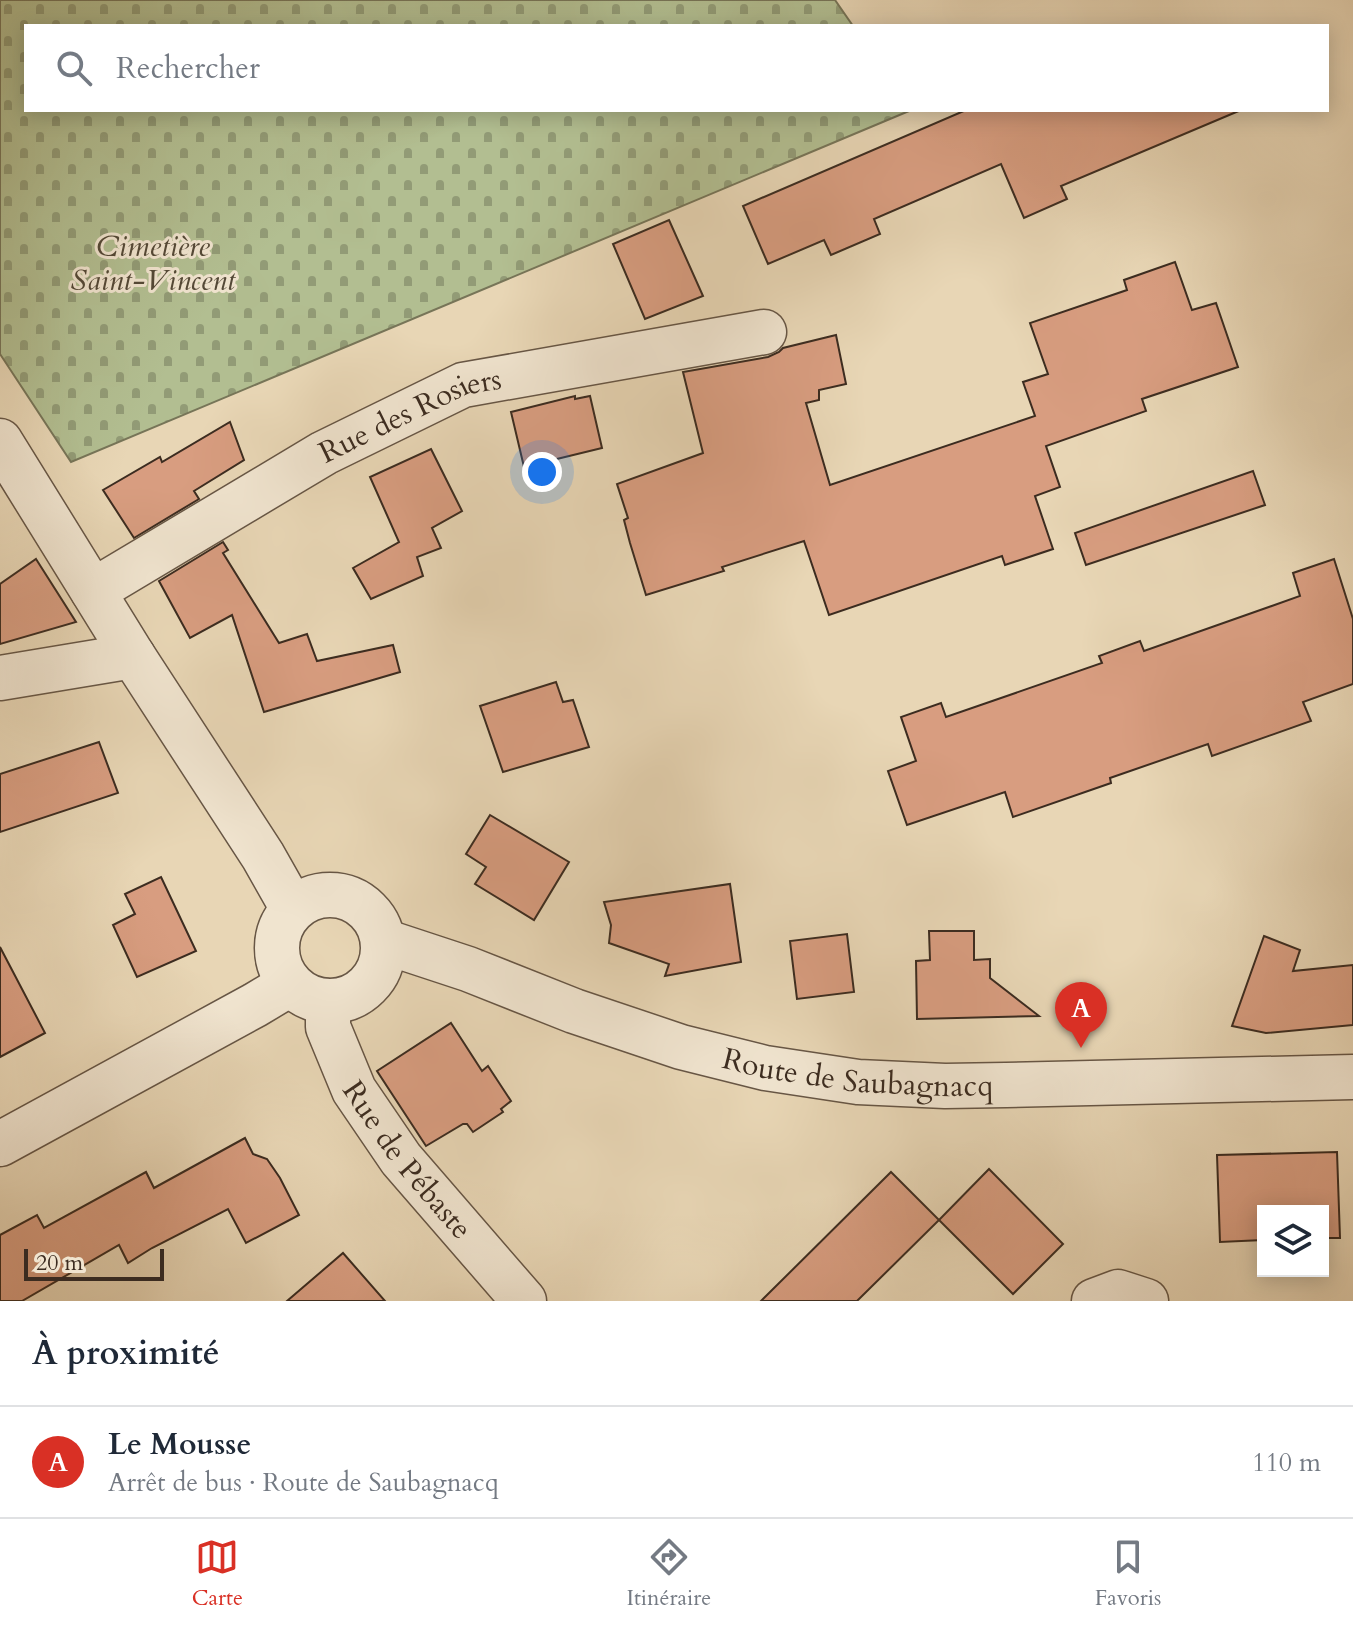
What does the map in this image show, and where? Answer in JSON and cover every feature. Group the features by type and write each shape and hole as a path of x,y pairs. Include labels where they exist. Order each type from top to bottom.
{"street":[{"name":"Rue des Rosiers","path":"93,591 324,453 463,385 764,332"},
{"path":"0,441 133,656 263,856 293,909"},
{"path":"0,678 133,656"},
{"path":"326,895 344,897 360,904 382,931 383,941 380,970 369,986 354,997 335,1002 309,993 278,962 277,942 282,924 293,909 308,899 326,895"},
{"name":"Route de Saubagnacq","path":"383,941 681,1047 765,1068 858,1082 991,1086 1353,1077"},
{"path":"0,1144 255,1005 309,993"},
{"name":"Rue de Pébaste","path":"309,993 328,1027 354,1090 401,1159 524,1301"},
{"path":"1094,1301 1118,1292 1146,1301"}],"green space":[{"name":"Cimetière Saint-Vincent","path":"0,0 835,0 852,24 24,24 24,112 907,112 71,462 0,354"}],"building":[{"path":"961,112 1236,112 1061,186 1067,199 1024,218 1001,164 874,219 880,234 831,255 824,240 768,264 743,206"},
{"path":"669,220 703,296 645,319 613,244"},
{"path":"1175,262 1192,310 1216,303 1238,367 1142,399 1146,411 1046,446 1060,487 1035,496 1053,549 1005,565 1002,556 829,615 804,541 722,567 724,571 646,595 617,484 703,453 683,372 768,357 783,348 836,335 846,384 819,390 819,400 806,403 830,485 1035,416 1023,382 1048,374 1030,323 1127,290 1124,280"},
{"path":"575,396 575,399 590,396 602,448 524,467 511,412"},
{"path":"230,422 244,460 194,491 199,499 134,538 103,490 160,457 162,462"},
{"path":"431,449 462,511 432,528 441,548 417,557 423,576 371,599 353,568 399,542 370,477"},
{"path":"1253,471 1265,505 1086,565 1075,533"},
{"path":"223,542 228,550 223,553 279,643 307,634 317,661 393,645 400,672 264,712 232,615 190,638 159,581"},
{"path":"36,559 76,622 0,644 0,584"},
{"path":"1334,559 1353,619 1353,684 1303,702 1311,721 1212,756 1208,744 1110,778 1111,783 1013,817 1005,792 907,825 888,771 916,761 901,717 941,703 946,717 1102,663 1099,656 1140,641 1144,651 1300,596 1293,573"},
{"path":"556,682 563,702 573,700 589,747 503,772 480,706"},
{"path":"99,742 118,793 0,832 0,774"},
{"path":"490,815 569,862 534,920 475,884 486,867 466,854"},
{"path":"161,877 196,951 137,977 113,925 135,914 125,894"},
{"path":"730,884 741,962 665,976 669,964 609,943 611,925 604,902"},
{"path":"929,931 974,931 974,960 990,959 990,978 1039,1016 917,1019 916,961 930,960"},
{"path":"847,934 854,992 797,999 790,941"},
{"path":"1264,936 1300,950 1293,971 1353,965 1353,1025 1266,1033 1232,1026"},
{"path":"0,947 45,1033 0,1057"},
{"path":"451,1023 482,1071 488,1066 511,1101 501,1109 503,1112 473,1132 467,1124 463,1124 426,1146 377,1071"},
{"path":"245,1138 253,1154 267,1159 299,1215 246,1243 228,1209 128,1263 119,1245 22,1301 0,1301 0,1235 37,1215 44,1228 146,1172 154,1188"},
{"path":"1337,1152 1340,1238 1329,1238 1329,1205 1257,1205 1257,1240 1220,1242 1217,1155"},
{"path":"989,1169 1063,1244 1013,1294 939,1220"},
{"path":"891,1172 939,1220 857,1301 761,1301"},
{"path":"343,1253 385,1301 287,1301"}],"place":[{"name":"Le Mousse","path":"1081,1048"}]}
